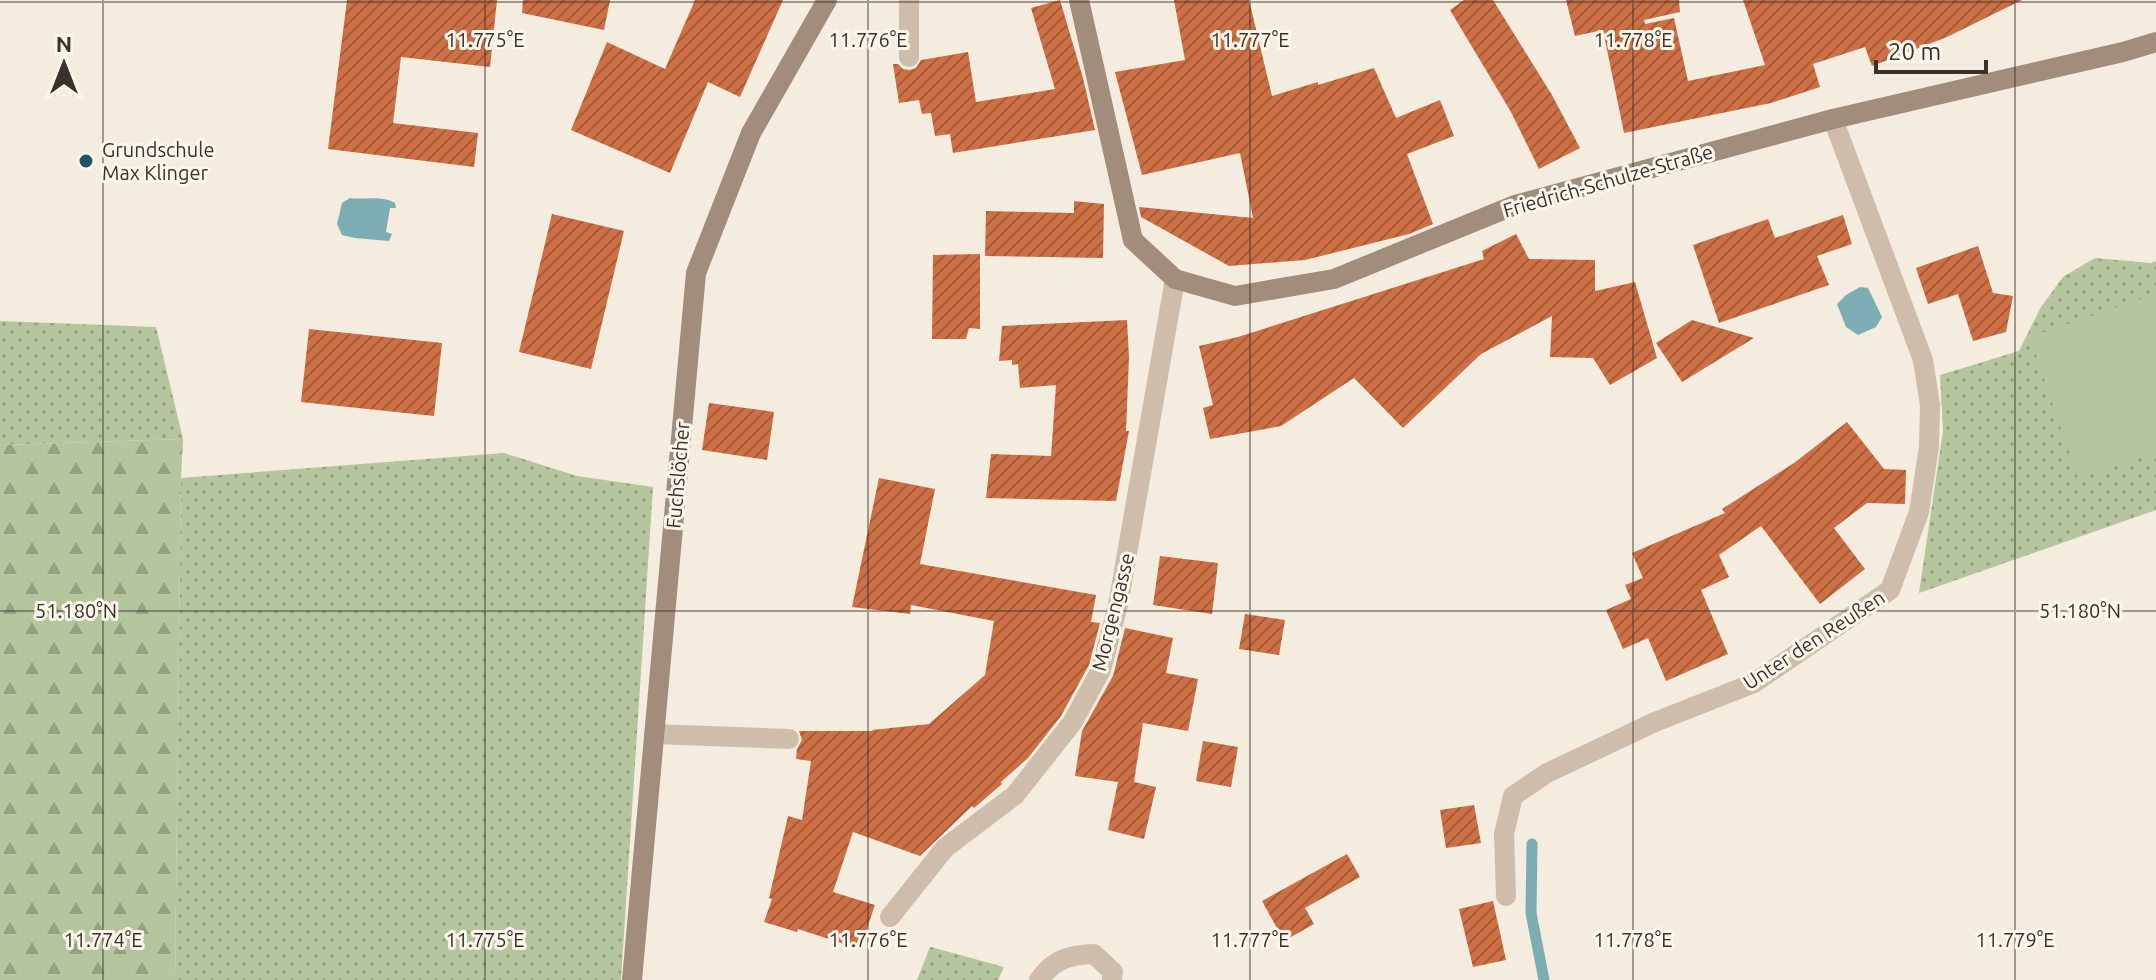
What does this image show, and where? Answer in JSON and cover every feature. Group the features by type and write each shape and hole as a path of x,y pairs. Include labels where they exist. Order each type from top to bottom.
{"street":[{"name":"Fuchslöcher","path":"632,980 696,273 751,133 827,0"},
{"path":"909,0 909,57"},
{"name":"Friedrich-Schulze-Straße","path":"1079,0 1133,240 1175,279 1235,296 1334,279 1515,205 1833,119 2156,42"},
{"name":"Unter den Reußen","path":"1506,896 1504,834 1513,796 1547,773 1655,722 1754,683 1890,590 1919,512 1929,447 1930,405 1923,360 1833,119"},
{"name":"Morgengasse","path":"890,917 945,848 1015,795 1072,723 1101,670 1124,575 1175,279"},
{"path":"654,734 789,739"},
{"path":"1039,980 1047,969 1070,955 1094,954 1113,972 1112,980"}],"green space":[{"path":"2095,258 2156,261 2156,510 1919,593 1943,431 1940,375 2019,351 2041,307 2063,277"},
{"path":"2156,294 2156,452 2078,478 2030,337"},
{"path":"0,321 156,327 183,439 0,445"},
{"path":"183,439 175,980 0,980 0,445"},
{"path":"504,453 577,476 653,487 621,980 175,980 181,478"},
{"path":"930,947 1004,967 998,980 917,980"}],"water":[{"path":"350,198 379,198 395,203 396,208 390,208 386,232 392,234 389,241 342,235 337,224 342,203"},
{"path":"1860,287 1868,288 1882,317 1876,327 1858,335 1846,327 1837,304"}],"building":[{"path":"347,0 497,0 490,67 401,57 393,123 478,133 474,167 328,149"},
{"path":"523,0 610,0 604,30 522,13"},
{"path":"695,0 783,0 740,97 708,82 670,173 571,130 607,42 665,69"},
{"path":"1060,0 1095,130 953,153 950,134 935,136 931,113 922,114 919,100 899,103 893,64 910,70 916,68 921,60 968,52 976,102 1055,89 1031,8"},
{"path":"1174,0 1249,0 1272,96 1374,68 1396,118 1440,100 1454,136 1407,154 1433,224 1409,234 1305,260 1229,266 1141,217 1139,207 1253,218 1240,153 1142,175 1115,72 1185,60"},
{"path":"1464,0 1493,0 1552,95 1580,148 1539,169 1511,112 1450,10"},
{"path":"1566,0 1679,0 1680,12 1644,20 1645,24 1674,18 1688,81 1765,65 1743,0 2022,0 1947,37 1872,66 1865,47 1813,64 1820,87 1771,103 1624,133 1603,30 1575,36"},
{"path":"1074,201 1104,204 1103,258 985,256 986,211 1074,213"},
{"path":"552,214 624,231 591,369 519,352"},
{"path":"1843,215 1852,244 1817,256 1829,285 1719,323 1693,245 1768,219 1775,238"},
{"path":"1516,234 1529,259 1595,260 1595,291 1635,282 1657,358 1610,385 1593,358 1550,357 1552,316 1481,354 1403,428 1354,378 1281,426 1210,439 1203,408 1213,405 1199,346 1238,337 1484,259 1482,251"},
{"path":"1978,246 1993,293 2013,296 2006,332 1973,341 1958,294 1928,304 1916,268"},
{"path":"980,254 980,329 969,328 966,339 932,339 933,255"},
{"path":"1127,320 1126,431 1129,431 1116,501 986,498 991,454 1051,456 1056,385 1020,388 1018,364 1012,365 1012,360 999,361 1002,326"},
{"path":"1692,320 1754,338 1682,382 1656,343"},
{"path":"309,329 442,343 434,416 301,402"},
{"path":"709,403 774,412 767,460 702,450"},
{"path":"1847,422 1884,469 1906,470 1905,504 1867,503 1834,528 1865,569 1820,604 1761,526 1719,555 1729,577 1701,590 1728,654 1666,681 1648,638 1623,649 1606,610 1631,599 1625,585 1643,578 1632,553 1725,513 1722,509 1794,463"},
{"path":"879,478 935,489 920,564 1096,595 1091,622 1100,623 1089,665 1061,716 1028,758 1002,784 974,808 972,806 920,856 853,832 833,892 875,905 860,949 798,929 797,932 764,922 772,899 769,898 788,816 802,820 811,761 796,759 802,740 799,731 873,731 929,724 985,675 994,621 911,605 910,614 852,607"},
{"path":"1160,556 1218,563 1212,614 1153,605"},
{"path":"1245,614 1285,620 1279,655 1239,649"},
{"path":"1125,628 1173,638 1166,673 1198,679 1188,731 1143,723 1134,782 1156,787 1144,839 1108,830 1118,782 1075,776 1082,731 1113,676"},
{"path":"1203,741 1238,747 1231,787 1196,781"},
{"path":"1474,805 1481,843 1446,848 1440,810"},
{"path":"1347,854 1360,877 1305,908 1314,924 1284,941 1262,901"},
{"path":"1493,901 1506,960 1473,967 1459,909"}],"waterway":[{"path":"1532,844 1531,913 1544,980"}],"place":[{"name":"Grundschule Max Klinger","path":"86,161"}]}
